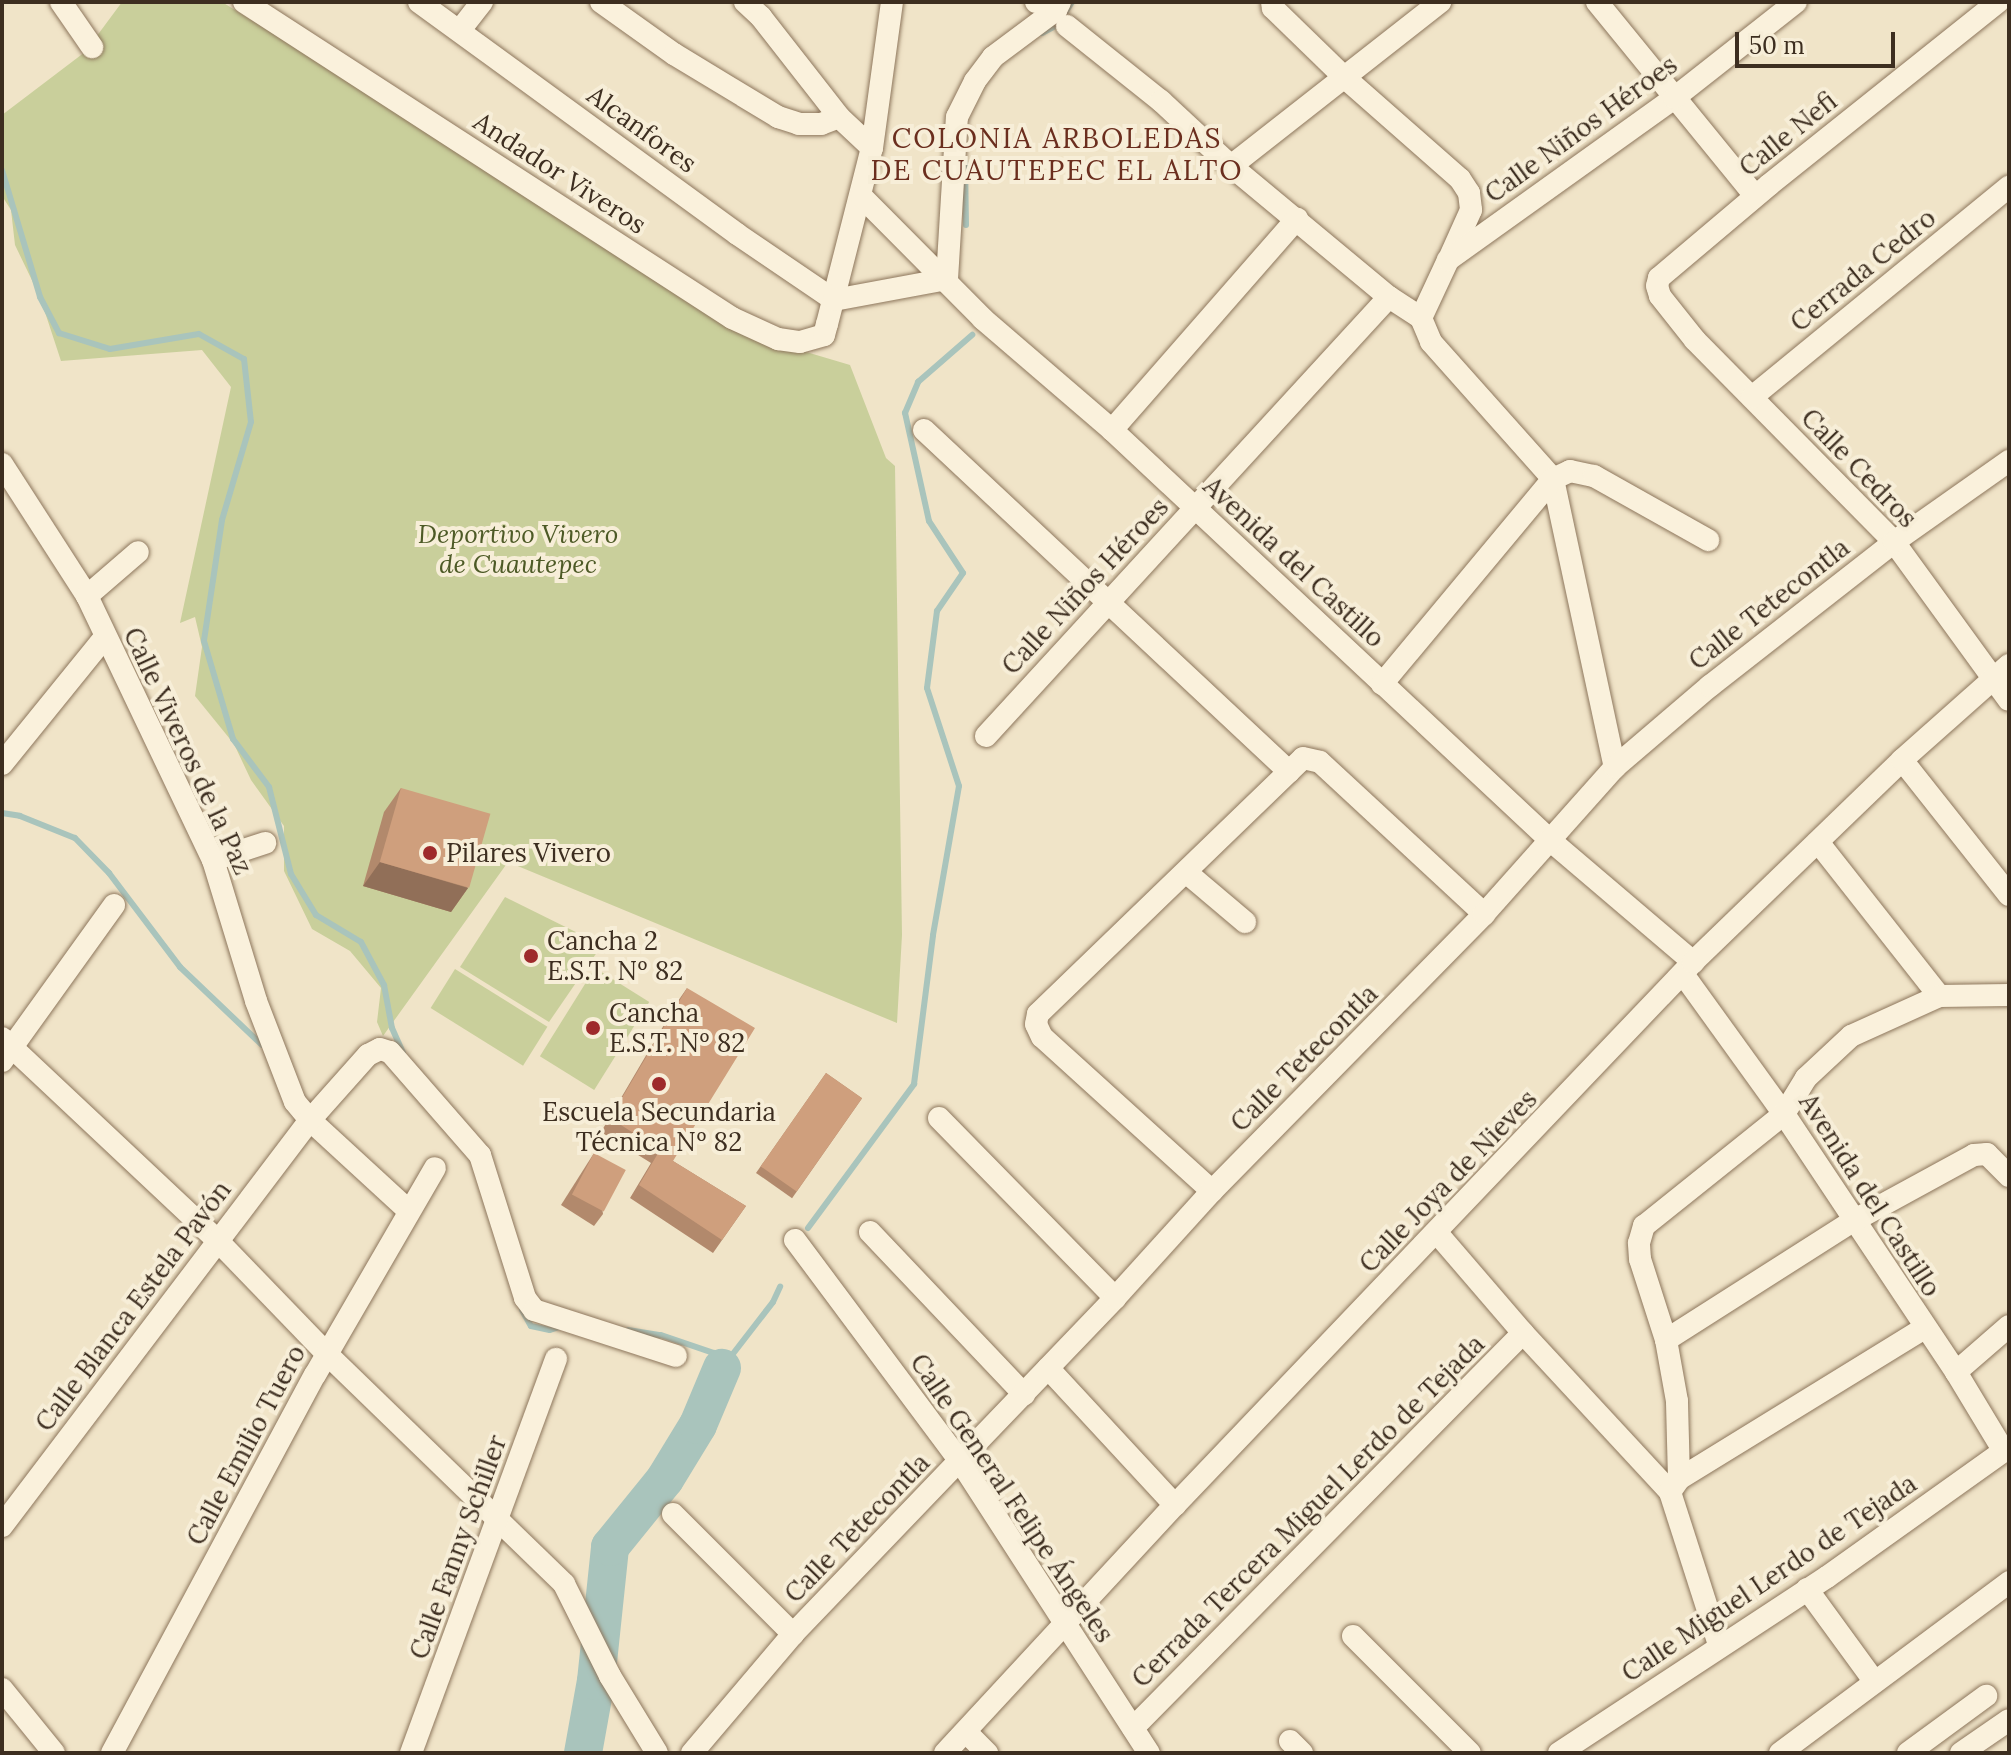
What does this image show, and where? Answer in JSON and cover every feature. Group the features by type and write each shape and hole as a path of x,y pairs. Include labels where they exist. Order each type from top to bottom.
{"street":[{"path":"61,2 92,47"},
{"name":"Andador Viveros","path":"244,2 732,318 778,339 800,342 824,335 834,300"},
{"name":"Alcanfores","path":"419,2 737,234 834,300"},
{"path":"460,30 482,2"},
{"path":"601,2 674,54 778,117 799,124 821,124 839,117"},
{"path":"745,2 839,117 872,148"},
{"path":"892,2 872,148 834,300 947,279 957,117 975,81 993,57 1056,10 1060,2"},
{"path":"1272,2 1273,8 1344,77 1460,179 1469,193 1471,210 1448,260"},
{"path":"1231,166 1440,2"},
{"path":"1597,2 1755,196"},
{"name":"Calle Niños Héroes","path":"1421,318 1448,260 1674,98 1796,2"},
{"name":"Calle Nefi","path":"1657,286 1659,278 1755,196 1998,2"},
{"path":"1067,26 1161,101 1231,166 1389,297 1421,318 1431,342 1553,479 1615,767"},
{"name":"Cerrada Cedro","path":"1752,397 2009,187"},
{"name":"Avenida del Castillo","path":"862,197 947,279 983,319 1112,430 1688,968 2006,1449"},
{"path":"1112,430 1297,219"},
{"name":"Calle Cedros","path":"1657,286 1660,296 1695,340 1894,542 2001,672 2009,700"},
{"name":"Calle Niños Héroes","path":"986,736 1389,297"},
{"path":"924,430 1289,771"},
{"name":"Calle Tetecontla","path":"692,1753 793,1634 1115,1298 1212,1191 1484,914 1615,767 1710,686 1894,542 2009,461"},
{"name":"Calle Viveros de la Paz","path":"2,464 87,596 213,860 256,1001 295,1102 310,1120 409,1211"},
{"path":"1382,684 1553,479 1570,471 1581,471 1708,540"},
{"path":"87,596 138,552"},
{"path":"2,764 105,637"},
{"name":"Calle Joya de Nieves","path":"945,1753 1175,1505 1688,968 1902,760 2001,672"},
{"path":"1212,1191 1042,1037 1036,1024 1038,1014 1303,758 1312,758 1484,914"},
{"path":"1902,760 2009,895"},
{"path":"1818,842 1939,996"},
{"path":"213,860 265,843"},
{"path":"1187,873 1245,922"},
{"path":"114,905 5,1049 217,1240 327,1354 564,1584 610,1676 657,1753"},
{"path":"1719,1645 1674,1485 1677,1401 1666,1340 1640,1259 1639,1243 1644,1226 1784,1114 1806,1078 1851,1036 1939,996 2009,995"},
{"name":"Calle Blanca Estela Pavón","path":"2,1526 310,1120 368,1055 380,1049 390,1052 480,1155 525,1298 541,1314 582,1323 676,1356"},
{"path":"939,1118 1115,1298"},
{"path":"1666,1340 1853,1221 1974,1155 1987,1154 2009,1176"},
{"name":"Calle Emilio Tuero","path":"112,1753 327,1354 435,1168"},
{"path":"870,1232 1024,1394"},
{"path":"1437,1233 1523,1333 1674,1485"},
{"name":"Calle General Felipe Ángeles","path":"795,1240 960,1461 1149,1753"},
{"path":"1956,1372 2009,1326"},
{"path":"1674,1485 1924,1328"},
{"name":"Cerrada Tercera Miguel Lerdo de Tejada","path":"1133,1728 1523,1333"},
{"name":"Calle Fanny Schiller","path":"411,1753 556,1359"},
{"path":"1048,1368 1175,1505"},
{"name":"Calle Miguel Lerdo de Tejada","path":"1559,1753 1807,1589 2006,1449"},
{"path":"673,1514 793,1634"},
{"path":"1780,1753 2009,1582"},
{"path":"1807,1589 1874,1681"},
{"path":"1353,1636 1470,1753"},
{"path":"2,1689 54,1753"},
{"path":"1908,1753 1986,1696"},
{"path":"1961,1753 2009,1720"},
{"path":"966,1732 987,1753"}],"green space":[{"name":"Deportivo Vivero de Cuautepec","path":"122,2 222,2 776,343 850,365 886,458 895,466 902,935 897,1023 508,862 383,1036 377,1022 381,988 350,951 312,929 284,871 284,826 251,780 234,744 195,696 202,647 195,617 180,623 231,387 202,350 61,361 40,297 15,245 11,210 2,196 2,115 85,52"},
{"name":"Cancha 2 E.S.T. Nº 82","path":"505,897 602,945 549,1022 460,967"},
{"name":"Cancha E.S.T. Nº 82","path":"595,968 649,1002 594,1090 540,1056"},
{"name":"Cancha E.S.T. Nº 82","path":"455,969 547,1027 523,1066 431,1008"}],"building":[{"path":"401,788 490,814 469,888 380,862"},
{"path":"687,988 755,1028 673,1161 746,1206 722,1240 639,1185 660,1150 610,1118"},
{"path":"826,1073 862,1098 797,1192 761,1166"},
{"path":"594,1153 626,1170 604,1211 572,1194"}],"waterway":[{"path":"1042,33 1057,25 1072,2"},
{"path":"965,162 966,225"},
{"path":"2,170 40,297 59,333 110,349 199,334 244,359 251,422 222,520 204,641 233,739 269,787 291,874 316,915 361,942 384,985 392,1028 403,1053"},
{"path":"808,1228 914,1084 933,935 959,786 927,688 937,611 963,573 929,521 905,413 918,382 972,335"},
{"path":"2,813 20,816 75,838 109,873 180,967 262,1045"},
{"path":"628,1330 661,1335 714,1353 722,1368 773,1302 780,1287"},
{"path":"522,1310 531,1326 550,1330 559,1327"},
{"path":"583,1753 596,1681 610,1547 665,1479 698,1425 722,1368"}],"place":[{"name":"Pilares Vivero","path":"430,853"},
{"name":"Cancha 2 E.S.T. Nº 82","path":"531,956"},
{"name":"Cancha E.S.T. Nº 82","path":"593,1028"},
{"name":"Escuela Secundaria Técnica Nº 82","path":"659,1084"}],"district":[{"name":"COLONIA ARBOLEDAS DE CUAUTEPEC EL ALTO","path":"1057,154"}]}
